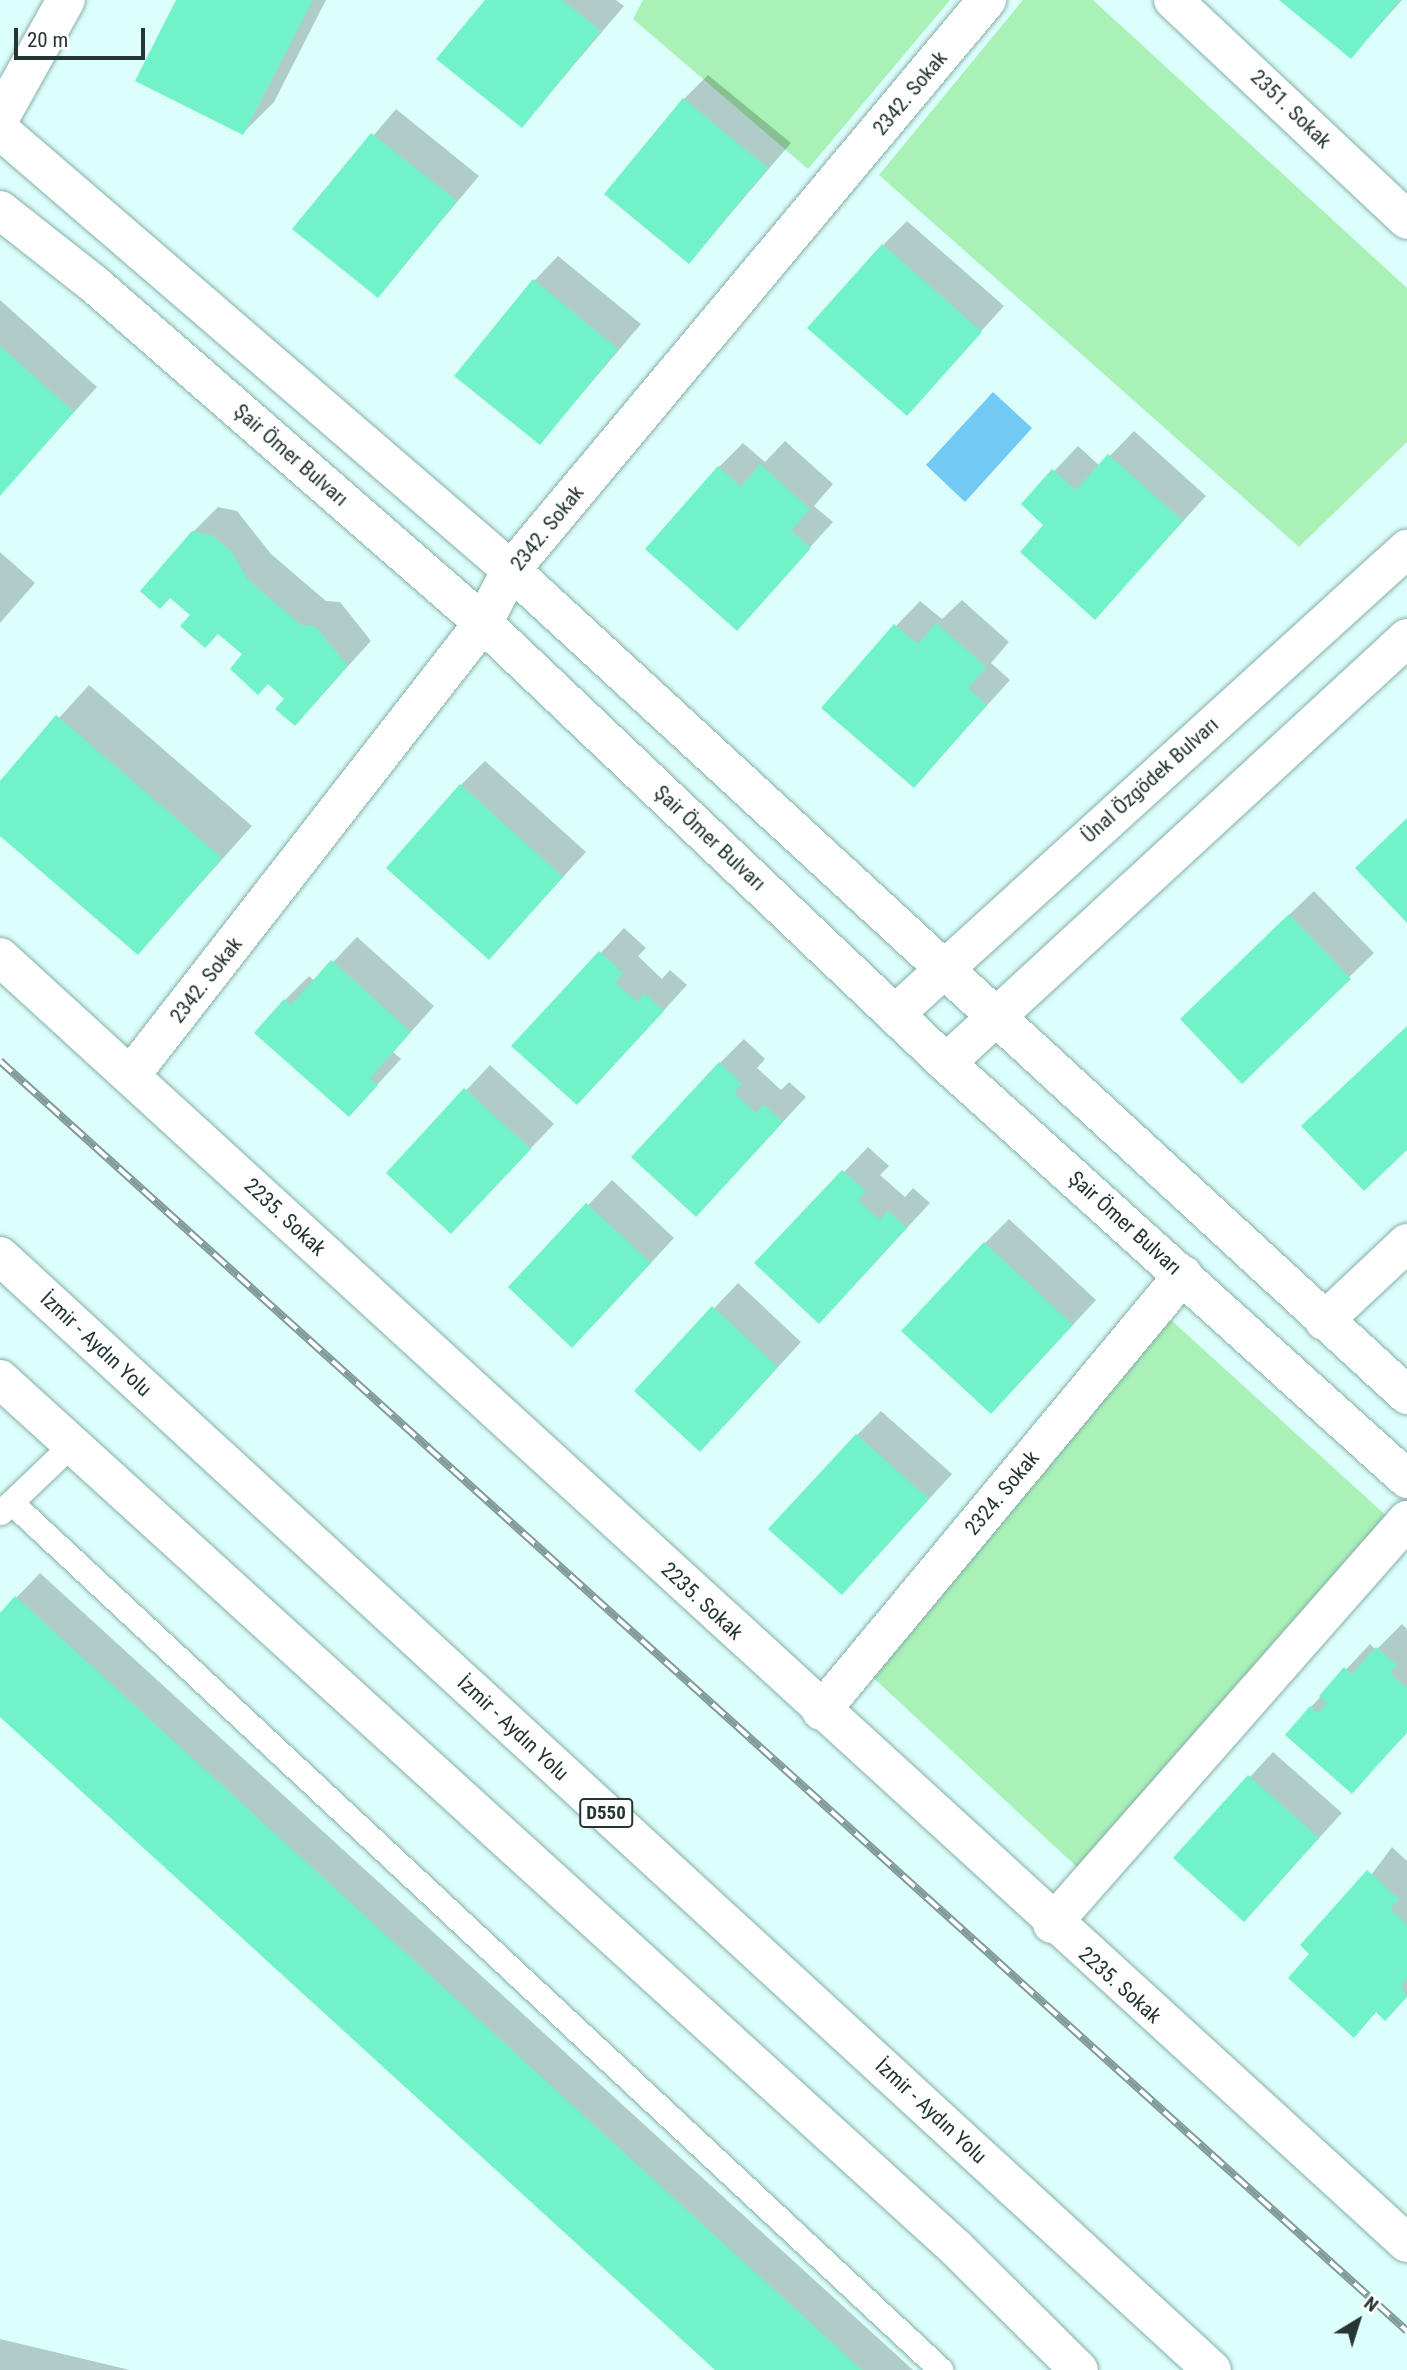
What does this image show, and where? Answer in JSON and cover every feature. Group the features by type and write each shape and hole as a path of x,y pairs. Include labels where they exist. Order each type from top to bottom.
{"main road":[{"path":"0,118 66,0"},
{"name":"2342. Sokak","path":"131,1075 483,623 511,570 987,0"},
{"name":"2351. Sokak","path":"1173,0 1407,220"},
{"path":"0,130 511,570 1407,1395"},
{"name":"Şair Ömer Bulvarı","path":"0,210 94,284 483,623 946,1063 1407,1479"},
{"name":"Ünal Özgödek Bulvarı","path":"895,1014 1407,549"},
{"path":"946,1063 992,1015 1407,638"},
{"name":"2235. Sokak","path":"0,957 1052,1924 1407,2243"},
{"path":"1324,1321 1407,1243"},
{"name":"İzmir - Aydın Yolu","path":"0,1256 1212,2370"},
{"name":"2324. Sokak","path":"821,1711 1183,1275"},
{"path":"0,1380 956,2248 1079,2370"},
{"path":"1052,1924 1407,1520"}],"lane":[{"path":"72,1445 6,1508 941,2370"}],"green space":[{"path":"643,0 950,0 808,169 633,19"},
{"path":"1023,0 1093,0 1407,288 1407,442 1299,547 879,175"},
{"path":"1171,1320 1391,1520 1079,1869 866,1671"}],"water":[{"path":"993,392 1032,428 965,502 926,465"}],"building":[{"path":"176,0 313,0 243,135 135,81"},
{"path":"485,0 562,0 601,31 522,128 436,59"},
{"path":"1279,0 1400,0 1351,59"},
{"path":"683,98 768,168 689,264 604,194"},
{"path":"371,133 457,201 378,298 292,229"},
{"path":"882,244 982,332 907,416 807,328"},
{"path":"533,279 618,349 540,445 454,376"},
{"path":"0,346 74,412 0,496"},
{"path":"1108,454 1183,521 1095,620 1020,552 1043,525 1021,504 1052,469 1076,490"},
{"path":"760,464 810,509 791,531 811,548 737,631 645,549 718,466 741,487"},
{"path":"192,531 212,535 232,552 247,579 301,625 315,626 348,666 295,726 275,709 284,699 268,684 258,695 230,669 242,654 218,634 205,648 180,626 190,615 170,598 160,609 140,591"},
{"path":"936,623 986,667 968,688 987,705 914,788 821,708 894,624 918,644"},
{"path":"56,715 222,858 138,955 0,836 0,781"},
{"path":"460,784 563,877 489,960 386,868"},
{"path":"1407,818 1407,923 1355,868"},
{"path":"1289,914 1351,979 1242,1084 1180,1019"},
{"path":"599,951 623,973 615,982 637,1002 644,993 664,1011 577,1105 511,1046"},
{"path":"331,960 411,1032 370,1078 378,1085 349,1117 254,1033 284,999 291,1005"},
{"path":"1407,1026 1407,1150 1364,1191 1301,1126"},
{"path":"719,1062 742,1084 734,1093 756,1113 764,1105 783,1122 696,1217 631,1157"},
{"path":"464,1088 531,1149 451,1234 386,1173"},
{"path":"842,1170 866,1191 858,1200 880,1220 888,1211 907,1228 819,1324 754,1263"},
{"path":"586,1203 651,1263 572,1348 508,1287"},
{"path":"984,1242 1073,1325 991,1414 901,1331"},
{"path":"712,1306 778,1367 700,1452 634,1391"},
{"path":"856,1434 929,1499 842,1595 768,1529"},
{"path":"15,1596 862,2370 715,2370 0,1717 0,1613"},
{"path":"1376,1647 1397,1665 1390,1673 1407,1688 1407,1732 1352,1794 1285,1735 1310,1706 1318,1713 1327,1703 1319,1696 1344,1667 1352,1675"},
{"path":"1248,1775 1319,1838 1244,1922 1173,1858"},
{"path":"1367,1870 1399,1899 1390,1909 1407,1924 1407,1979 1401,1986 1407,1997 1385,2021 1376,2012 1354,2038 1288,1978 1309,1954 1300,1945"}],"railway":[{"path":"0,1061 1407,2331"}]}
